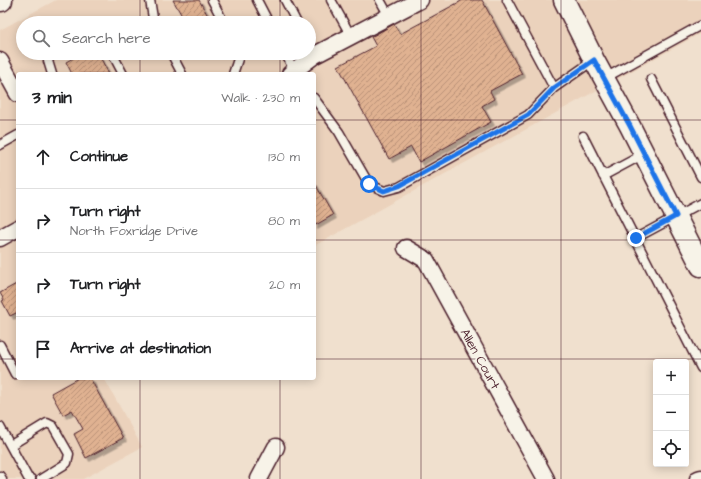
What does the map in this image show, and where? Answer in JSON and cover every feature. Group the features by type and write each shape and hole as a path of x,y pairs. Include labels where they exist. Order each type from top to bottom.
{"street":[{"path":"316,49 351,36 420,0"},
{"path":"564,0 701,266"},
{"path":"295,72 304,60"},
{"path":"0,61 16,90"},
{"path":"0,238 16,229"},
{"name":"Allen Court","path":"406,248 426,260 546,479"},
{"path":"259,479 276,447"}],"lane":[{"path":"150,0 153,16"},
{"path":"212,0 220,16"},
{"path":"257,0 265,16"},
{"path":"285,0 293,16"},
{"path":"331,0 351,36"},
{"path":"380,0 389,16"},
{"path":"507,0 554,88"},
{"path":"605,78 701,25"},
{"path":"48,60 51,72"},
{"path":"116,60 122,72"},
{"path":"175,60 181,72"},
{"path":"234,72 238,60"},
{"path":"288,60 294,72"},
{"path":"316,101 339,132 369,184 384,191 399,186 528,115 554,88 594,60"},
{"path":"651,79 701,177"},
{"path":"0,145 16,136"},
{"path":"583,136 701,368"},
{"path":"603,176 644,154"},
{"path":"636,238 701,203"},
{"path":"0,345 15,374"},
{"path":"11,444 47,423 53,426 69,454 67,463 41,479"},
{"path":"0,427 11,444 28,478 31,479"}],"shaded area":[{"path":"56,0 701,0 701,33 316,245 316,72 16,72 16,380 105,380 142,447 83,479 0,479 0,30 16,21 16,60 316,60 316,16 26,16"}],"building":[{"path":"173,0 199,0 208,16 182,16"},
{"path":"463,0 482,0 522,74 490,91 494,99 482,106 491,122 419,162 411,147 389,159 338,66 376,46 371,37 394,24 400,34"},
{"path":"70,60 102,60 108,72 71,72 66,62"},
{"path":"316,185 333,215 316,225"},
{"path":"16,284 16,313 10,316 2,301 4,300 0,293"},
{"path":"74,380 91,380 123,438 86,458 74,434 83,429 72,410 63,415 51,393"}],"route":[{"path":"369,184 384,191 399,186 528,115 554,88 594,60 605,78 676,216 636,238"}]}
